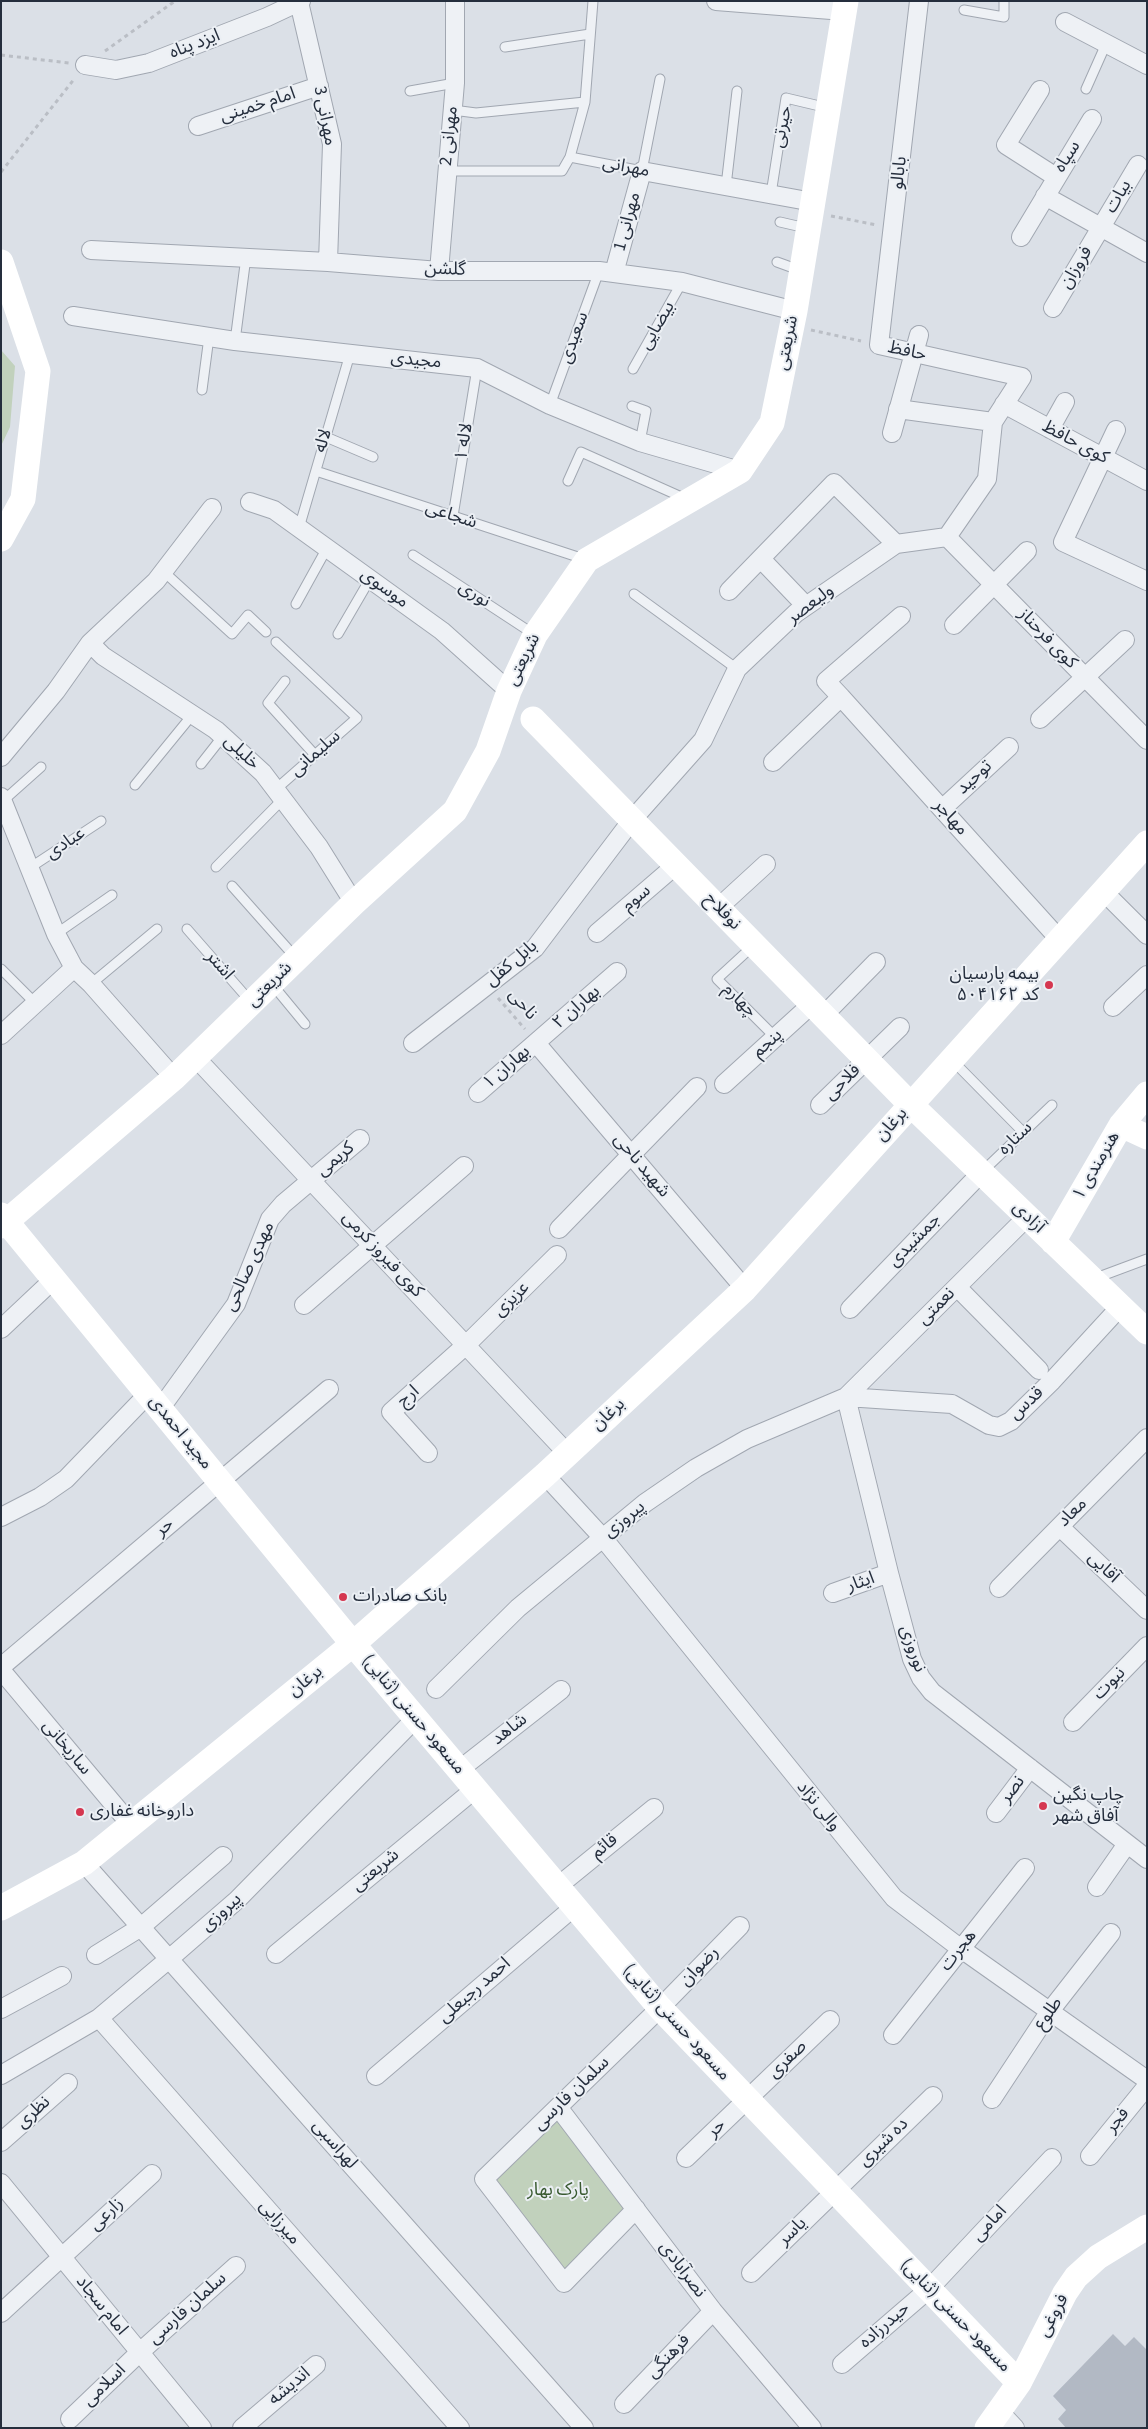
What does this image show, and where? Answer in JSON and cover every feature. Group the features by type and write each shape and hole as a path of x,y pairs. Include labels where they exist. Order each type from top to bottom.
{"street":[{"name":"مهرانی 2","path":"439,271 446,171 455,83 455,1"},
{"path":"716,1 845,6"},
{"name":"بابالو","path":"879,345 919,1"},
{"name":"ایزد پناه","path":"85,65 116,70 149,63 267,17 300,2"},
{"name":"مهرانی 3","path":"300,2 332,144 328,262"},
{"name":"شریعتی","path":"3,1221 196,1058 354,903 454,811 488,752 509,691 535,635 587,560 740,471 772,423 794,318 845,6"},
{"path":"1065,22 1147,65"},
{"name":"امام خمینی","path":"198,126 318,86"},
{"path":"1040,90 1006,145 1056,177"},
{"name":"سپاه","path":"1021,236 1092,119"},
{"name":"بیات","path":"1101,229 1138,165"},
{"name":"مهرانی","path":"642,171 771,194 811,214"},
{"name":"مهرانی 1","path":"606,272 642,171"},
{"path":"1044,196 1147,254"},
{"name":"فروزان","path":"1053,308 1101,229"},
{"name":"گلشن","path":"91,250 246,257 439,271 606,272 682,282 794,318"},
{"path":"1,262 38,371 23,499 1,539"},
{"name":"مجیدی","path":"73,316 234,341 477,368 550,405 640,442 740,471"},
{"path":"892,433 919,335"},
{"name":"حافظ","path":"879,345 1022,377 1004,404"},
{"path":"1050,429 1065,402"},
{"path":"947,537 987,479 993,422 1004,404"},
{"name":"کوی حافظ","path":"1004,404 1147,481"},
{"path":"898,408 993,422"},
{"path":"1116,430 1063,542 1147,581"},
{"path":"729,591 834,483 896,544"},
{"name":"موسوی","path":"250,502 274,510 442,631 509,691"},
{"path":"1,758 56,691 90,643 156,581 212,508"},
{"name":"ولیعصر","path":"632,820 703,740 737,669 806,606 896,544 947,537"},
{"name":"کوی فرحناز","path":"947,537 1147,740"},
{"path":"954,624 1027,551"},
{"path":"761,559 806,606"},
{"path":"773,762 841,697 826,681 901,616"},
{"path":"1040,718 1124,640"},
{"name":"خلیلی","path":"90,643 103,656 193,714 223,736 263,773 319,847 354,903"},
{"name":"مهاجر","path":"841,697 1060,940"},
{"name":"نوفلاح","path":"533,719 910,1104"},
{"name":"توحید","path":"942,809 1009,747"},
{"path":"2,799 31,867 56,934 74,968 91,984 174,1078"},
{"name":"بابل کفل","path":"413,1043 535,948 632,820"},
{"name":"برغان","path":"1,1908 84,1863 353,1644 545,1475 745,1289 1147,843"},
{"path":"718,908 766,864"},
{"name":"سوم","path":"597,933 676,865"},
{"path":"1104,892 1147,935"},
{"name":"پنجم","path":"724,1084 775,1037 818,1010 876,962"},
{"path":"1,1035 74,968"},
{"name":"بهاران ۲","path":"536,1043 617,972"},
{"path":"1113,1007 1147,975"},
{"name":"فلاحی","path":"820,1105 900,1027"},
{"name":"بهاران ۱","path":"478,1093 536,1043"},
{"name":"شهید ناحی","path":"536,1043 745,1289"},
{"name":"کوی فیروز کرمی","path":"196,1058 567,1453"},
{"path":"560,1229 697,1087"},
{"name":"هنرمندی ۱","path":"1053,1242 1121,1125 1147,1094"},
{"name":"آزادی","path":"910,1104 1147,1332"},
{"path":"1121,1125 1147,1137"},
{"name":"کریمی","path":"311,1180 360,1139"},
{"path":"304,1305 464,1166"},
{"name":"جمشیدی","path":"850,1309 981,1173"},
{"name":"مهدی صالحی","path":"1,1517 40,1497 66,1479 154,1402 236,1304 270,1219 283,1204 311,1180"},
{"name":"نعمتی","path":"846,1397 1027,1217"},
{"name":"مجید احمدی","path":"3,1221 54,1279 353,1644"},
{"name":"عزیزی","path":"466,1345 557,1255"},
{"path":"1,1329 54,1279"},
{"path":"957,1287 1039,1370"},
{"name":"قدس","path":"846,1397 952,1404 989,1425 999,1427 1010,1421 1052,1381 1120,1307"},
{"name":"ارج","path":"428,1453 392,1412 466,1345"},
{"name":"حر","path":"1,1668 329,1389"},
{"name":"پیروزی","path":"436,1689 518,1608 645,1503 696,1468 747,1439 846,1397"},
{"name":"نوروزی","path":"846,1397 912,1659 932,1692 1147,1859"},
{"name":"معاد","path":"999,1588 1147,1438"},
{"name":"والی نژاد","path":"545,1475 603,1538 871,1872 894,1898 960,1948 1147,2080"},
{"name":"آقایی","path":"1060,1526 1147,1610"},
{"name":"ایثار","path":"833,1593 889,1573"},
{"name":"مسعود حسنی (ثنایی)","path":"353,1644 660,2008 1020,2383"},
{"name":"نبوت","path":"1072,1722 1147,1646"},
{"name":"ساریخانی","path":"1,1668 131,1825"},
{"name":"شاهد","path":"467,1779 560,1690"},
{"name":"پیروزی","path":"1,2075 99,2018 169,1959 237,1900 416,1718"},
{"name":"نصر","path":"996,1813 1030,1768"},
{"name":"شریعتی","path":"276,1954 467,1779"},
{"name":"قائم","path":"557,1887 654,1808"},
{"path":"1097,1888 1127,1844"},
{"path":"96,1955 141,1927 223,1856"},
{"name":"لهراسبی","path":"84,1863 584,2428"},
{"name":"هجرت","path":"893,2035 1025,1868"},
{"name":"احمد رجبعلی","path":"376,2076 574,1907"},
{"name":"رضوان","path":"660,2008 740,1926"},
{"name":"طلوع","path":"992,2099 1050,2012 1111,1933"},
{"path":"1,2009 62,1976"},
{"name":"سلمان فارسی","path":"636,2208 564,2283 484,2179 660,2008"},
{"name":"میرزایی","path":"99,2018 460,2428"},
{"name":"صفری","path":"747,2100 830,2020"},
{"name":"نظری","path":"1,2142 68,2083"},
{"name":"فجر","path":"1090,2156 1147,2086"},
{"name":"ده شیری","path":"834,2190 933,2096"},
{"name":"حر","path":"686,2158 747,2100"},
{"name":"نصرآبادی","path":"558,2107 713,2311 809,2427"},
{"name":"امامی","path":"929,2289 1052,2158"},
{"name":"زارعی","path":"1,2313 152,2174"},
{"name":"امام سجاد","path":"1,2184 202,2428"},
{"name":"یاسر","path":"751,2273 834,2190"},
{"name":"فروغی","path":"1001,2422 1065,2294 1076,2277 1098,2257 1147,2227"},
{"name":"سلمان فارسی","path":"140,2352 236,2266"},
{"name":"حیدرزاده","path":"842,2364 929,2289"},
{"name":"فرهنگی","path":"624,2404 713,2311"},
{"name":"اسلامی","path":"70,2419 140,2352"},
{"name":"اندیشه","path":"242,2428 316,2365"}],"lane":[{"path":"446,171 562,171 570,157 585,102 593,1"},
{"path":"964,10 1004,16 1004,1"},
{"path":"505,47 590,34"},
{"path":"1086,88 1106,44"},
{"path":"642,171 660,79"},
{"path":"410,91 455,83"},
{"path":"726,186 737,91"},
{"name":"حیرتی","path":"771,194 786,98 828,108"},
{"path":"453,110 476,113 585,102"},
{"name":"مهرانی","path":"570,157 642,171"},
{"path":"780,222 811,214"},
{"path":"234,341 246,257"},
{"path":"777,262 802,271"},
{"name":"سعیدی","path":"550,405 606,272"},
{"name":"بیضایی","path":"633,369 682,282"},
{"path":"202,390 209,337"},
{"name":"لاله","path":"299,528 350,354"},
{"name":"لاله ۱","path":"453,516 477,368"},
{"path":"632,406 646,411 640,442"},
{"path":"326,437 373,457"},
{"path":"568,481 580,452 691,501"},
{"name":"شجاعی","path":"316,471 587,560"},
{"path":"296,604 327,548"},
{"name":"نوری","path":"413,555 535,635"},
{"path":"163,571 232,634 248,616 266,632"},
{"path":"338,634 370,579"},
{"path":"634,594 737,669"},
{"name":"سلیمانی","path":"216,867 315,755 357,718 276,642"},
{"path":"285,681 268,703 315,755"},
{"path":"135,785 193,714"},
{"path":"201,764 223,736"},
{"path":"2,799 41,767"},
{"name":"عبادی","path":"31,867 101,821"},
{"path":"232,886 297,959"},
{"path":"56,934 112,895"},
{"path":"91,984 157,929"},
{"name":"اشتر","path":"187,929 251,1004"},
{"name":"چهارم","path":"754,945 717,980 775,1037"},
{"path":"1,968 35,1003"},
{"path":"272,983 305,1024"},
{"path":"953,1060 1023,1132"},
{"name":"ستاره","path":"981,1173 1052,1105"},
{"path":"1092,1280 1147,1258"}],"path":[{"path":"1,55 85,65"},
{"path":"811,214 893,229"},
{"name":"حافظ","path":"794,318 879,345"},
{"name":"ناحی","path":"487,985 536,1043"}],"green space":[{"path":"1,350 15,366 10,427 1,446"},
{"name":"پارک‌ بهار","path":"559,2120 625,2209 566,2271 494,2180"}],"building":[{"path":"1113,2334 1125,2346 1134,2337 1147,2350 1147,2428 1066,2428 1058,2419 1066,2410 1053,2396"}],"place":[{"name":"بیمه پارسیان کد ۵۰۴۱۶۲","path":"1049,985"},
{"name":"بانک صادرات","path":"343,1597"},
{"name":"چاپ نگین آفاق شهر","path":"1043,1806"},
{"name":"داروخانه غفاری","path":"80,1812"}]}
